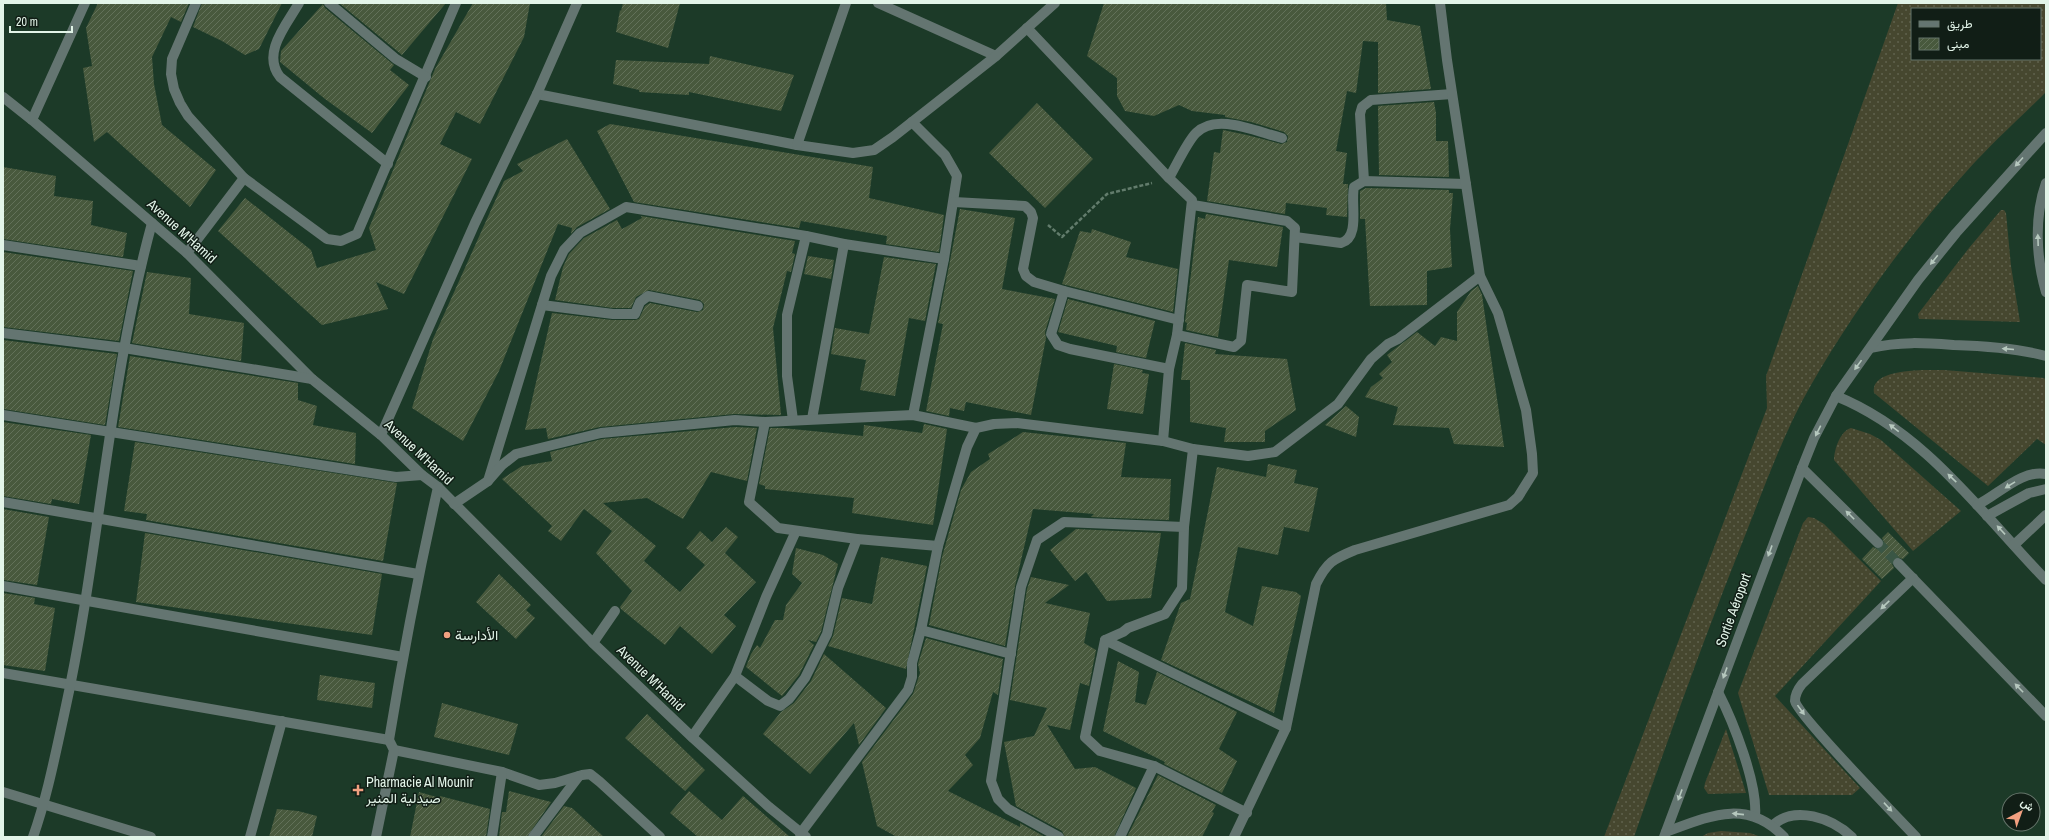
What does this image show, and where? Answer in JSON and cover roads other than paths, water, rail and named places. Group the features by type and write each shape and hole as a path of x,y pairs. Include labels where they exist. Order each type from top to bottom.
{"street":[{"path":"32,120 86,3"},
{"path":"196,3 172,59 171,74 174,89 188,116 244,178 327,238 341,241 357,234 426,77 456,3"},
{"path":"300,3 274,50 272,57 275,71 280,77 388,164"},
{"path":"329,3 396,59 426,77"},
{"path":"381,435 474,223 537,94 577,3"},
{"path":"797,145 846,3"},
{"path":"878,3 996,56"},
{"path":"537,94 797,145 853,153 874,150 996,56 1055,3"},
{"path":"1234,837 1247,813 1286,728 1316,584 1324,568 1332,559 1382,541 1509,505 1518,497 1533,473 1526,410 1498,313 1480,276 1452,94 1440,3"},
{"path":"1027,28 1169,178 1192,200 1193,205 1177,335 1169,369 1163,441"},
{"path":"1364,181 1360,114 1362,107 1371,100 1452,94"},
{"name":"Avenue M'Hamid","path":"3,97 32,120 187,253 312,379 381,435 422,475 438,487 593,643 692,737 803,835"},
{"path":"912,122 945,155 957,176 944,259 913,415"},
{"path":"1169,178 1196,133 1210,123 1224,123 1282,138"},
{"name":"Sortie Aéroport","path":"1665,834 1802,468 1814,438 1836,396 1918,280 1961,227 2046,133"},
{"path":"187,253 244,178"},
{"path":"1295,236 1341,242 1346,241 1352,231 1354,187 1364,181 1466,184"},
{"path":"2046,183 2039,211 2038,237 2040,263 2046,292"},
{"path":"954,202 1025,206 1029,209 1033,218 1023,269 1030,280 1064,292 1179,320"},
{"path":"1177,335 1234,347 1241,341 1247,285 1292,292 1295,228 1287,221 1193,205"},
{"path":"488,481 551,276 564,250 580,233 626,207 806,236 844,244 944,259"},
{"path":"33,837 44,804 71,686 99,520 124,348 140,266 152,223"},
{"path":"793,420 787,376 788,314 806,236"},
{"path":"812,419 844,244"},
{"path":"3,245 140,266"},
{"path":"454,504 488,481 502,465 516,454 600,433 735,420 765,422 913,415 976,428 994,424 1017,423 1163,441 1193,449 1248,456 1275,452 1338,404 1371,359 1388,344 1398,339 1480,276"},
{"path":"1064,292 1051,334 1058,345 1070,349 1169,369"},
{"path":"542,304 613,314 635,314 640,302 648,296 698,306"},
{"path":"3,333 124,348 312,379"},
{"path":"1871,348 1904,343 1931,343 2024,350 2046,356"},
{"path":"1836,396 1856,404 1884,421 1925,452 1969,494 1977,505 2046,580"},
{"path":"3,415 111,433 396,476 422,475"},
{"path":"765,422 749,502 778,528 857,539 938,546"},
{"path":"803,835 908,690 938,546 967,447 976,428"},
{"path":"1105,640 1128,628 1166,614 1182,588 1184,527 1193,449"},
{"path":"1802,468 1878,543"},
{"path":"1977,505 2026,476 2031,474 2046,474"},
{"path":"376,837 394,750 389,740 403,657 418,574 438,487"},
{"path":"1987,516 2030,493 2046,489"},
{"path":"3,502 99,520 418,574"},
{"path":"2014,545 2046,515"},
{"path":"1059,837 1008,809 998,799 991,781 1021,587 1037,540 1064,522 1184,527"},
{"path":"692,737 735,676 766,597 796,531"},
{"path":"735,676 768,701 780,706 789,699 805,678 827,634 838,588 857,539"},
{"path":"1898,563 2046,716"},
{"path":"1914,578 1802,684 1797,691 1795,702 1798,708 1916,837"},
{"path":"3,586 403,657"},
{"path":"593,643 615,611"},
{"path":"921,630 1011,654"},
{"path":"1105,640 1286,728"},
{"path":"1105,640 1085,737 1100,751 1154,766 1247,813"},
{"path":"3,673 389,740"},
{"path":"1718,692 1729,713 1745,762 1754,793 1756,806 1755,816"},
{"path":"250,837 282,721"},
{"path":"394,750 502,772 539,785 555,783 590,774 660,837"},
{"path":"1120,837 1154,766"},
{"path":"492,837 502,772"},
{"path":"533,837 579,776"},
{"path":"3,792 151,837"},
{"path":"1665,834 1714,815 1727,813 1755,816 1773,825 1784,837"},
{"path":"1773,825 1790,815 1813,816 1832,824 1852,837"}],"tunnel":[{"path":"1878,543 1898,563"}],"place":[{"name":"الأدارسة","path":"447,635"},
{"name":"Pharmacie Al Mounir صيدلية المنير","path":"358,790"}]}
